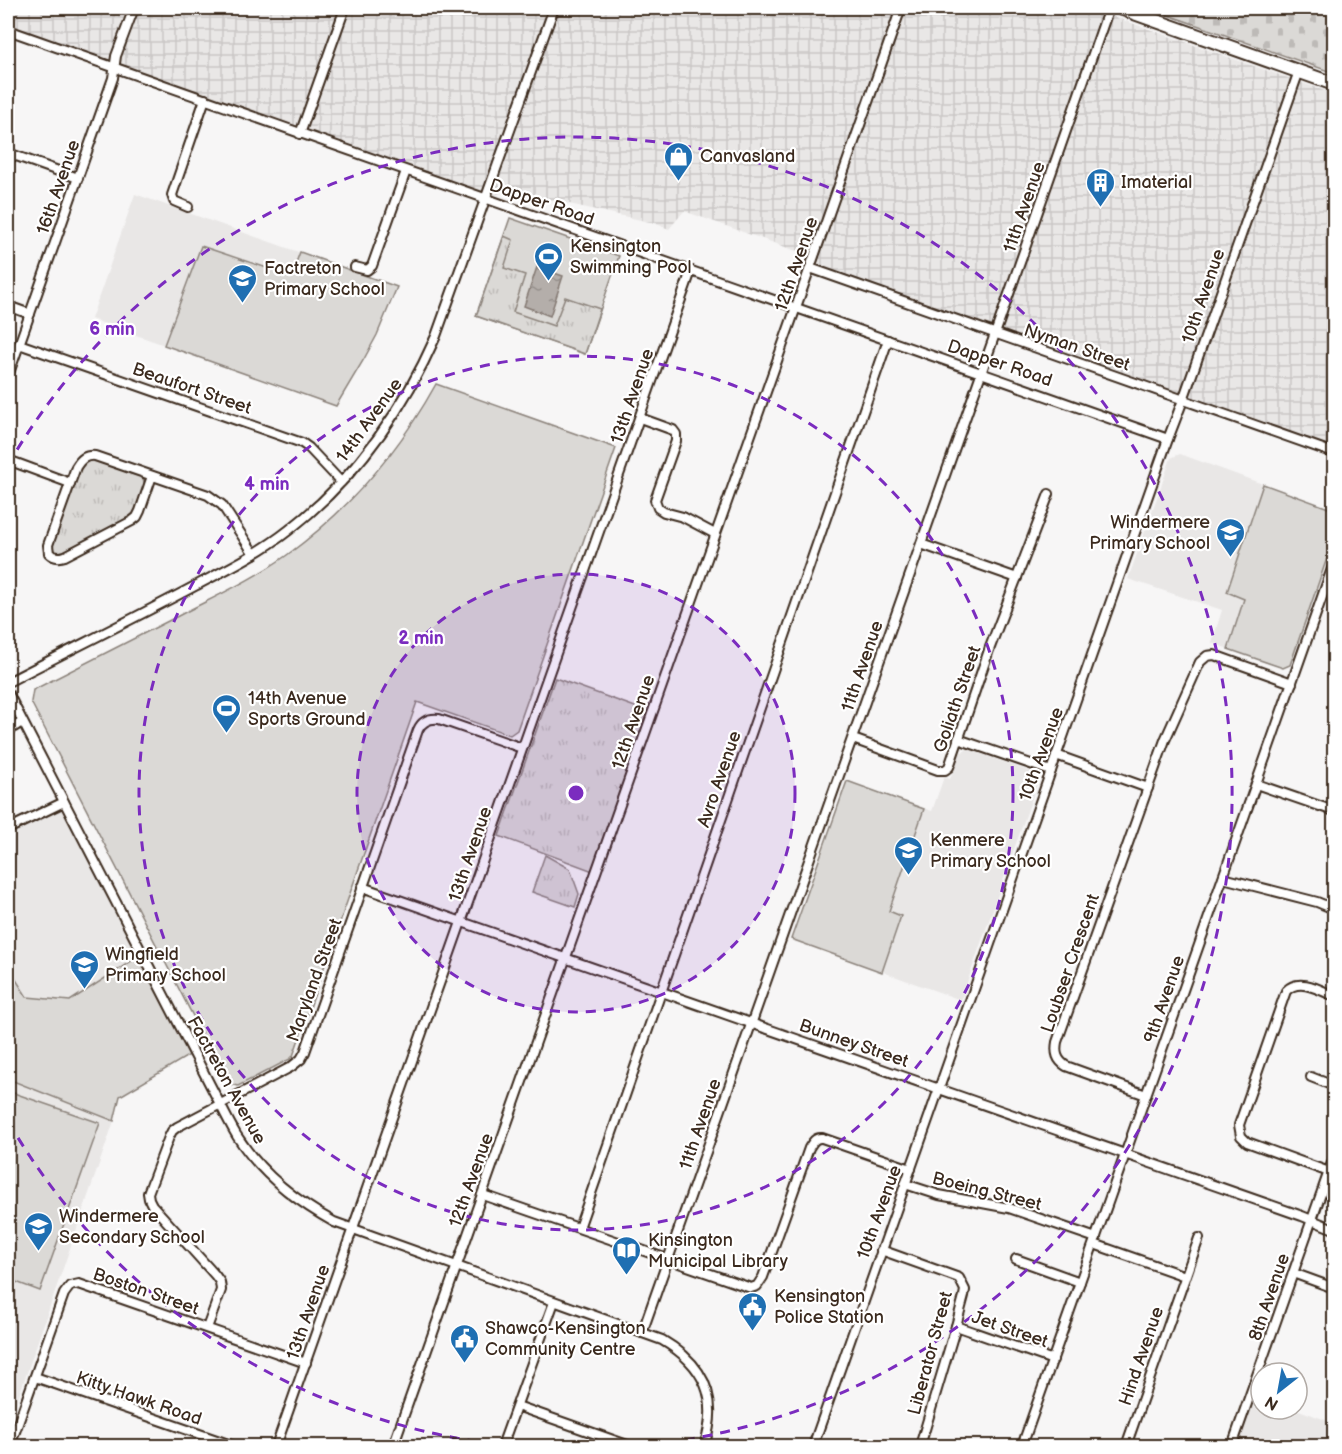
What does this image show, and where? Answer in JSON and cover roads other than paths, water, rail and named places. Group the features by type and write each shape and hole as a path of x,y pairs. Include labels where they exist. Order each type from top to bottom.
{"main road":[{"path":"1120,8 1335,84"}],"street":[{"name":"16th Avenue","path":"8,376 113,78 116,56 134,8"},
{"path":"300,134 345,8"},
{"name":"14th Avenue","path":"8,682 254,554 288,531 322,501 378,438 401,405 419,373 447,308 554,8"},
{"name":"12th Avenue","path":"393,1446 901,8"},
{"name":"11th Avenue","path":"642,1333 1109,8"},
{"name":"Dapper Road","path":"8,30 1168,439"},
{"name":"10th Avenue","path":"813,1446 1299,71"},
{"path":"188,207 174,201 172,195 205,99"},
{"path":"8,153 78,178"},
{"path":"355,267 367,270 372,266 406,171"},
{"name":"Nyman Street","path":"810,268 1335,453"},
{"name":"13th Avenue","path":"276,1446 691,271"},
{"path":"8,306 30,314"},
{"name":"Avro Avenue","path":"579,1228 888,340"},
{"name":"Beaufort Street","path":"19,344 302,443 341,482"},
{"path":"640,418 673,430 676,434 676,441 655,500 658,508 683,517 716,534"},
{"path":"152,476 137,516 132,521 60,558 49,553 48,545 80,461 88,456 95,456 208,495 222,505 254,554"},
{"path":"8,460 70,483"},
{"name":"Goliath Street","path":"852,738 941,770 950,765 989,650 1049,494"},
{"path":"921,544 1017,578"},
{"name":"9th Avenue","path":"1022,1446 1335,562"},
{"name":"Loubser Crescent","path":"1146,1095 1066,1066 1058,1058 1056,1050 1058,1042 1165,740 1198,665 1204,657 1217,656 1292,682"},
{"name":"Factreton Avenue","path":"8,693 220,1104 251,1156 288,1192 320,1214 353,1230 662,1340 675,1347 696,1368 704,1382 711,1408 711,1424 704,1446"},
{"name":"Maryland Street","path":"207,1328 221,1290 220,1282 149,1199 148,1193 172,1131 291,1067 301,1059 422,723 430,719 439,719 522,748"},
{"path":"8,731 22,722"},
{"path":"958,739 1051,771"},
{"path":"1056,755 1148,788"},
{"path":"1256,784 1335,812"},
{"path":"8,829 64,802"},
{"path":"1223,878 1317,902 1335,909"},
{"name":"Bunney Street","path":"362,887 1335,1229"},
{"path":"1329,1172 1247,1142 1241,1136 1239,1125 1286,991 1293,985 1300,984 1335,996"},
{"path":"1311,1077 1335,1086"},
{"path":"483,1195 751,1288 757,1286 763,1277 809,1148 815,1140 819,1138 910,1168"},
{"name":"8th Avenue","path":"1232,1446 1335,1157"},
{"name":"Boeing Street","path":"905,1184 939,1195 1009,1208 1095,1241"},
{"name":"Hind Avenue","path":"1126,1446 1200,1238"},
{"path":"1095,1241 1185,1276"},
{"name":"Liberator Street","path":"881,1250 960,1278 964,1290 956,1326 920,1446"},
{"path":"1016,1259 1080,1282"},
{"path":"1293,1273 1335,1288"},
{"name":"Boston Street","path":"10,1446 64,1294 70,1286 79,1284 306,1363"},
{"path":"502,1446 554,1302"},
{"name":"Jet Street","path":"956,1326 1053,1360"},
{"name":"Kitty Hawk Road","path":"35,1377 234,1446"},
{"path":"517,1406 606,1442 630,1446"}],"water":[{"path":"537,267 563,276 550,316 524,306"}],"place":[{"name":"Canvasland","path":"679,182"},
{"name":"Imaterial","path":"1100,208"},
{"name":"Kensington Swimming Pool","path":"549,282"},
{"name":"Factreton Primary School","path":"243,304"},
{"name":"Windermere Primary School","path":"1231,558"},
{"name":"14th Avenue Sports Ground","path":"227,734"},
{"name":"Kenmere Primary School","path":"909,876"},
{"name":"Wingfield Primary School","path":"84,990"},
{"name":"Windermere Secondary School","path":"38,1252"},
{"name":"Kinsington Municipal Library","path":"627,1276"},
{"name":"Kensington Police Station","path":"753,1332"},
{"name":"Shawco-Kensington Community Centre","path":"464,1364"}]}
